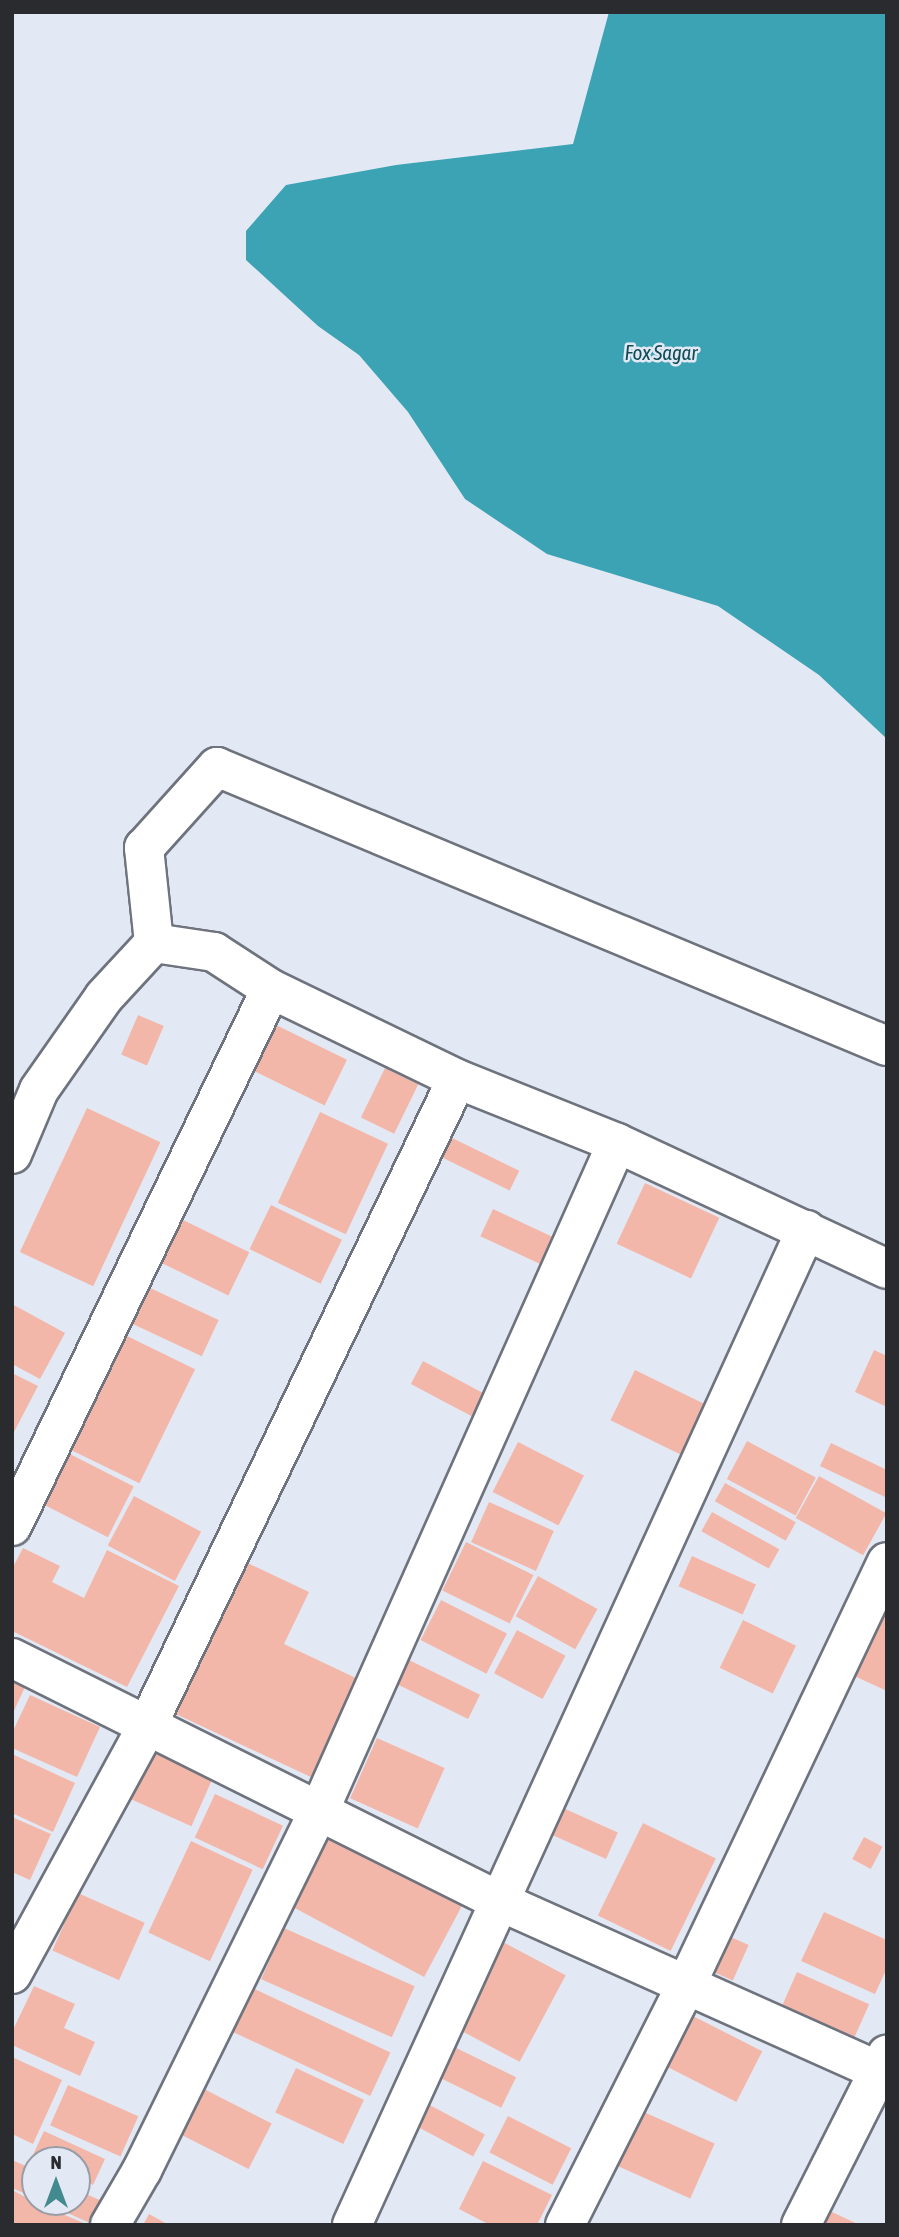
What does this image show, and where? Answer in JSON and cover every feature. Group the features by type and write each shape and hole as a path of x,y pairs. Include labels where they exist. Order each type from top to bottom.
{"street":[{"path":"12,1154 26,1084 154,943 144,848 217,767 887,1046"},
{"path":"154,943 214,952 271,989 457,1079 617,1143 887,1269"},
{"path":"12,1526 271,989"},
{"path":"12,1974 147,1726 457,1079"},
{"path":"110,2225 142,2170 320,1809 617,1143"},
{"path":"352,2225 806,1230"},
{"path":"565,2225 686,1985 887,1562"},
{"path":"12,1658 320,1809 500,1902 686,1985 884,2067 802,2225"}],"water":[{"name":"Fox Sagar","path":"609,12 887,12 887,739 819,675 718,606 547,554 465,499 408,412 359,355 318,326 246,260 246,231 286,185 396,165 573,144"}],"building":[{"path":"138,1015 164,1026 147,1066 121,1055"},
{"path":"276,1025 347,1060 325,1105 254,1071"},
{"path":"385,1068 418,1084 394,1134 361,1117"},
{"path":"87,1108 160,1142 93,1286 20,1252"},
{"path":"320,1112 388,1144 346,1234 278,1203"},
{"path":"442,1133 519,1171 510,1190 432,1153"},
{"path":"645,1183 719,1218 691,1278 617,1244"},
{"path":"271,1205 342,1240 321,1284 250,1249"},
{"path":"493,1209 565,1242 552,1270 480,1236"},
{"path":"181,1219 249,1252 228,1295 160,1262"},
{"path":"148,1287 219,1320 202,1356 131,1323"},
{"path":"12,1304 65,1333 40,1379 12,1364"},
{"path":"125,1335 195,1369 139,1483 69,1449"},
{"path":"874,1350 887,1356 887,1407 855,1392"},
{"path":"423,1361 484,1393 472,1416 411,1384"},
{"path":"635,1370 710,1406 685,1457 610,1420"},
{"path":"12,1373 38,1386 14,1432 12,1431"},
{"path":"747,1441 816,1478 796,1516 727,1479"},
{"path":"518,1442 584,1476 559,1525 493,1492"},
{"path":"831,1443 887,1470 887,1498 820,1466"},
{"path":"66,1452 134,1487 108,1537 40,1503"},
{"path":"819,1476 886,1513 863,1555 796,1518"},
{"path":"725,1483 796,1522 786,1541 715,1501"},
{"path":"134,1496 201,1532 175,1581 108,1545"},
{"path":"489,1502 554,1531 536,1571 471,1542"},
{"path":"712,1512 779,1549 769,1569 701,1531"},
{"path":"466,1542 533,1575 510,1623 442,1591"},
{"path":"23,1548 60,1566 52,1582 84,1598 107,1550 179,1586 127,1687 12,1631 12,1569"},
{"path":"692,1556 756,1584 743,1615 679,1586"},
{"path":"237,1558 309,1592 284,1644 360,1680 313,1778 165,1709"},
{"path":"538,1576 597,1609 575,1649 516,1616"},
{"path":"887,1598 887,1691 852,1675"},
{"path":"441,1600 507,1634 487,1674 421,1640"},
{"path":"743,1620 796,1646 773,1693 720,1668"},
{"path":"517,1630 566,1656 543,1699 494,1673"},
{"path":"409,1660 480,1695 468,1719 397,1684"},
{"path":"12,1681 25,1687 12,1715"},
{"path":"30,1695 100,1727 77,1777 12,1748 12,1733"},
{"path":"377,1738 445,1768 418,1828 350,1798"},
{"path":"147,1744 215,1774 191,1826 124,1796"},
{"path":"12,1754 75,1783 53,1832 12,1813"},
{"path":"215,1794 283,1826 263,1869 195,1838"},
{"path":"563,1808 618,1832 606,1859 551,1834"},
{"path":"12,1817 51,1834 30,1880 12,1872"},
{"path":"643,1823 716,1859 671,1951 598,1916"},
{"path":"328,1834 462,1905 424,1977 290,1906"},
{"path":"864,1837 883,1847 871,1869 852,1859"},
{"path":"191,1841 253,1870 210,1961 148,1933"},
{"path":"78,1893 145,1923 119,1980 52,1951"},
{"path":"824,1912 887,1940 887,1968 875,1994 801,1961"},
{"path":"284,1928 415,1986 392,2037 261,1979"},
{"path":"724,1934 749,1945 733,1981 708,1970"},
{"path":"503,1942 566,1975 520,2062 457,2029"},
{"path":"797,1972 869,2004 855,2037 782,2005"},
{"path":"34,1986 75,2004 64,2028 95,2042 80,2076 12,2045 12,2032"},
{"path":"250,1987 390,2053 370,2096 230,2031"},
{"path":"691,2015 762,2051 736,2102 665,2066"},
{"path":"446,2043 516,2077 501,2108 431,2074"},
{"path":"12,2057 62,2080 33,2144 12,2134"},
{"path":"296,2068 364,2100 343,2144 275,2112"},
{"path":"68,2085 138,2116 120,2157 50,2125"},
{"path":"204,2089 272,2124 249,2169 181,2134"},
{"path":"424,2102 485,2134 473,2156 412,2124"},
{"path":"637,2109 715,2144 690,2198 613,2164"},
{"path":"508,2116 571,2148 553,2185 489,2153"},
{"path":"44,2131 77,2146 37,2146"},
{"path":"91,2153 105,2159 93,2185 91,2184"},
{"path":"12,2160 21,2164 21,2192 12,2188"},
{"path":"483,2161 552,2195 537,2225 490,2225 459,2209"},
{"path":"12,2190 21,2195 21,2216 67,2216 88,2225 12,2225"},
{"path":"91,2196 102,2201 92,2224 74,2216 91,2216"},
{"path":"819,2206 860,2225 811,2225"},
{"path":"149,2214 169,2225 143,2225"}]}
